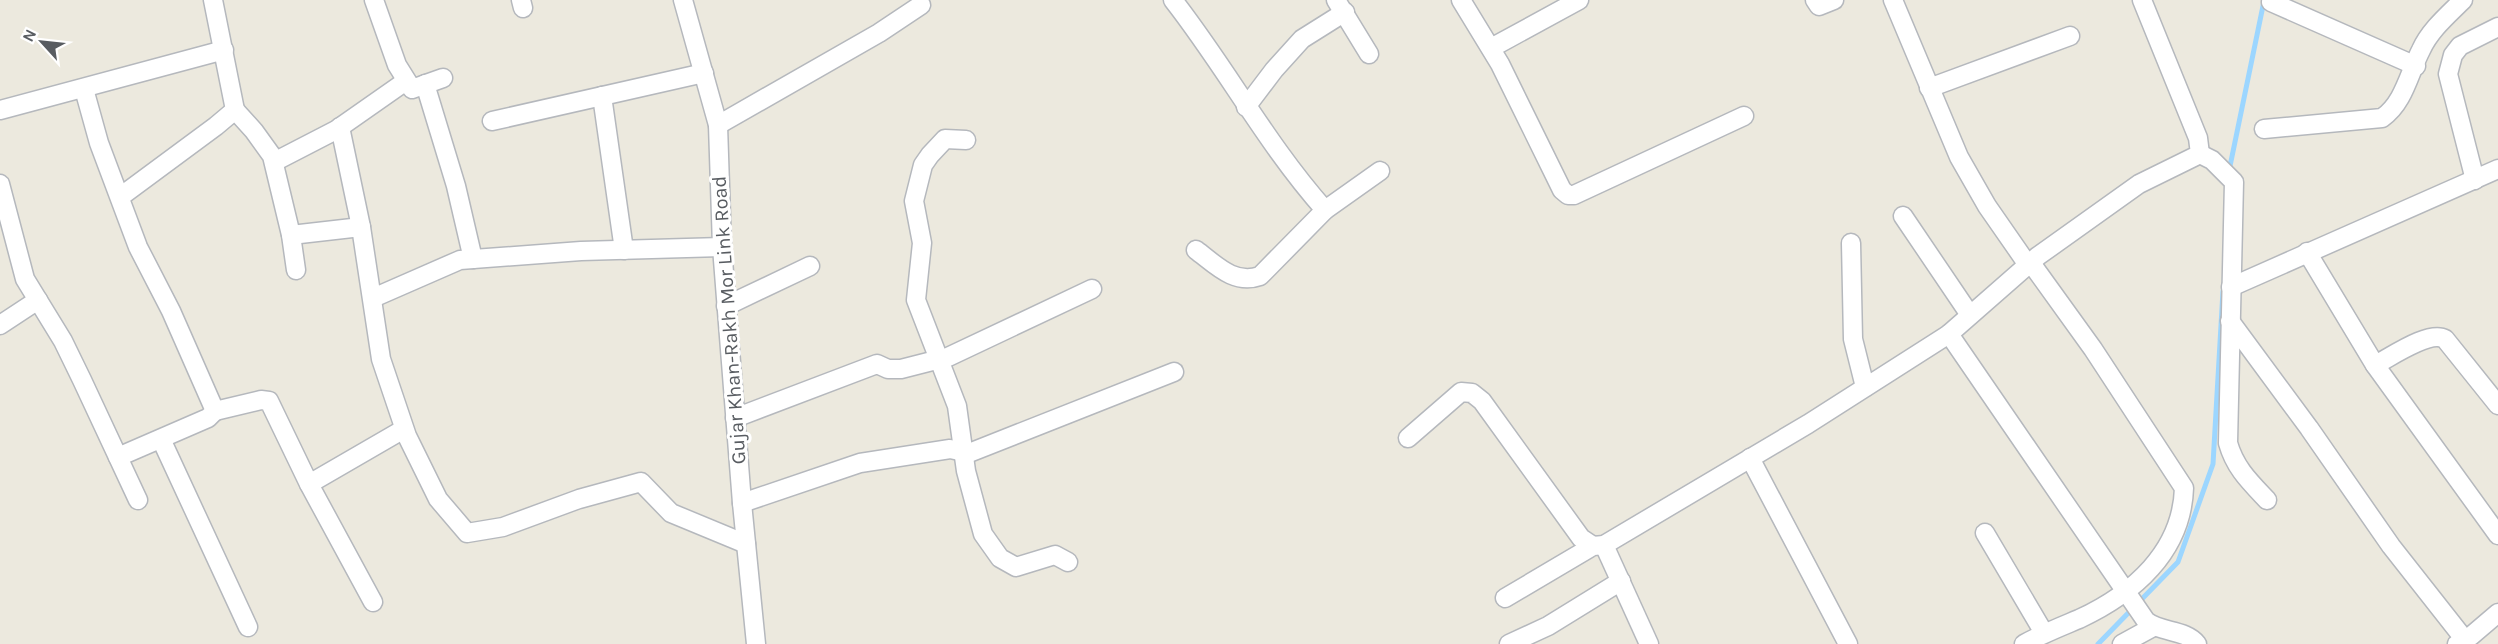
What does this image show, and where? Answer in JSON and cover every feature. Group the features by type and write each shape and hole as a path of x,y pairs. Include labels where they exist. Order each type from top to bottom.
{"street":[{"path":"213,0 235,110 254,131 274,162 291,235 296,270"},
{"path":"374,0 397,65 412,89 443,78"},
{"name":"Gujar Khan-Rakh Mor Link Road","path":"683,0 718,125 726,306 756,644"},
{"path":"1173,0 1200,35 1282,159 1326,210"},
{"path":"1461,0 1491,48 1562,190 1568,195 1574,195 1743,116"},
{"path":"1491,48 1580,0"},
{"path":"1815,0 1819,6 1834,0"},
{"path":"1893,0 1959,157 1988,206 2093,349 2184,488 2177,526 2162,557 2143,579 2128,593 2024,644"},
{"path":"2142,0 2206,157 2234,182 2228,443 2232,457 2242,474 2267,500"},
{"path":"2264,129 2382,118 2392,111 2415,66 2420,50 2438,25 2463,0"},
{"path":"2271,2 2415,66"},
{"path":"718,125 879,33 921,5"},
{"path":"1246,107 1274,70 1302,39 1340,6 1369,54"},
{"path":"2475,180 2448,74 2453,55 2460,46 2498,27"},
{"path":"1929,88 2070,36"},
{"path":"0,110 224,50"},
{"path":"492,121 704,73"},
{"path":"274,162 340,127 406,81"},
{"path":"425,84 439,137 456,186 473,259"},
{"path":"84,89 99,143 138,247 171,311 215,411"},
{"path":"602,96 624,250"},
{"path":"120,197 235,110"},
{"path":"340,127 361,227 381,359 404,429 438,499 467,533 503,527 579,499 641,482 671,513 746,544"},
{"path":"966,140 945,139 930,155 917,182 914,201 922,243 916,300 959,414 962,452 983,534 1000,558 1016,567 1055,555 1068,561"},
{"path":"1504,598 1750,458 1865,387 1949,333 2029,264 2139,184 2206,157"},
{"path":"2231,287 2498,169"},
{"path":"1196,250 1234,278 1248,280 1260,276 1326,210 1380,171"},
{"path":"0,184 25,279 82,380 138,500"},
{"path":"1903,216 1970,315"},
{"path":"291,235 361,227"},
{"path":"1851,243 1853,339 1865,387"},
{"path":"373,298 460,260 624,250 722,247"},
{"path":"2307,252 2375,365 2498,535"},
{"path":"726,306 810,266"},
{"path":"735,418 877,364 888,369 901,369 939,360 1092,289"},
{"path":"0,324 38,300"},
{"path":"2230,321 2461,642 2498,613"},
{"path":"1949,333 2148,622 2191,637 2197,644"},
{"path":"2375,365 2428,337 2438,335 2445,339 2498,405"},
{"path":"742,503 860,463 950,449 969,453 1174,372"},
{"path":"1408,438 1461,392 1472,393 1482,401 1581,538 1598,545 1620,580 1649,644"},
{"path":"118,457 211,417 215,411 261,400 269,401 309,484 374,602"},
{"path":"309,484 404,429"},
{"path":"161,438 249,627"},
{"path":"1750,458 1848,644"},
{"path":"1985,533 2044,633"},
{"path":"1509,644 1548,626 1620,580"},
{"path":"2122,644 2148,622"}],"waterway":[{"path":"2229,171 2264,1"},
{"path":"2098,644 2178,562 2213,464 2223,291"}]}
